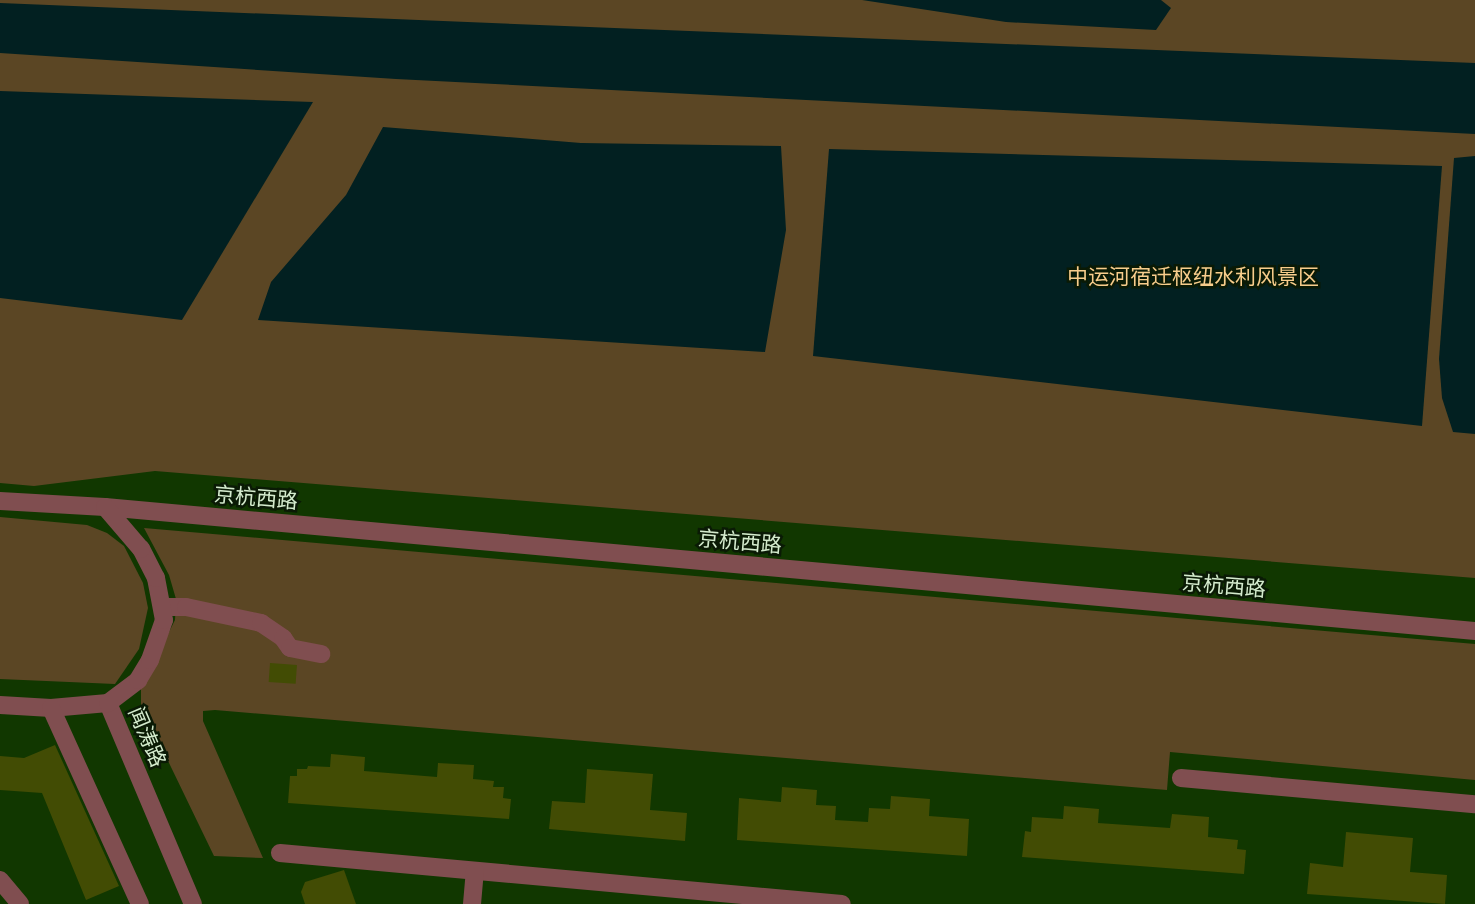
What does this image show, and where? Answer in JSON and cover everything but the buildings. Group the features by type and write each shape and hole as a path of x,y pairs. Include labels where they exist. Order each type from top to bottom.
{"street":[{"name":"京杭西路","path":"0,501 105,507 1475,631"},
{"name":"闻涛路","path":"105,507 141,549 156,578 164,620 150,660 138,680 108,703 193,904"},
{"path":"163,607 186,607 261,623 283,638 290,648 321,654"},
{"path":"0,705 51,708 108,703"},
{"path":"51,708 140,904"},
{"path":"1181,778 1475,804"},
{"path":"280,853 843,904"},
{"path":"472,904 475,870"},
{"path":"0,880 20,904"}],"green space":[{"name":"中运河宿迁枢纽水利风景区","path":"0,0 1475,0 1475,578 155,471 34,486 0,483"},
{"path":"0,517 87,525 107,533 124,546 143,583 148,608 139,649 115,684 0,679"},
{"path":"144,528 1475,644 1475,780 1170,752 1167,790 215,710 203,711 203,721 263,858 214,856 141,705 141,688 175,620 176,599 169,575"}],"water":[{"path":"862,0 1161,0 1171,8 1156,30 1006,22"},
{"path":"0,3 1475,63 1475,134 396,79 0,53"},
{"path":"0,91 313,102 182,320 0,298"},
{"path":"383,127 581,143 781,146 786,230 765,352 258,320 271,282 346,195"},
{"path":"829,149 1442,166 1422,426 813,356"},
{"path":"1475,156 1475,434 1453,432 1442,398 1439,359 1454,158"}]}
